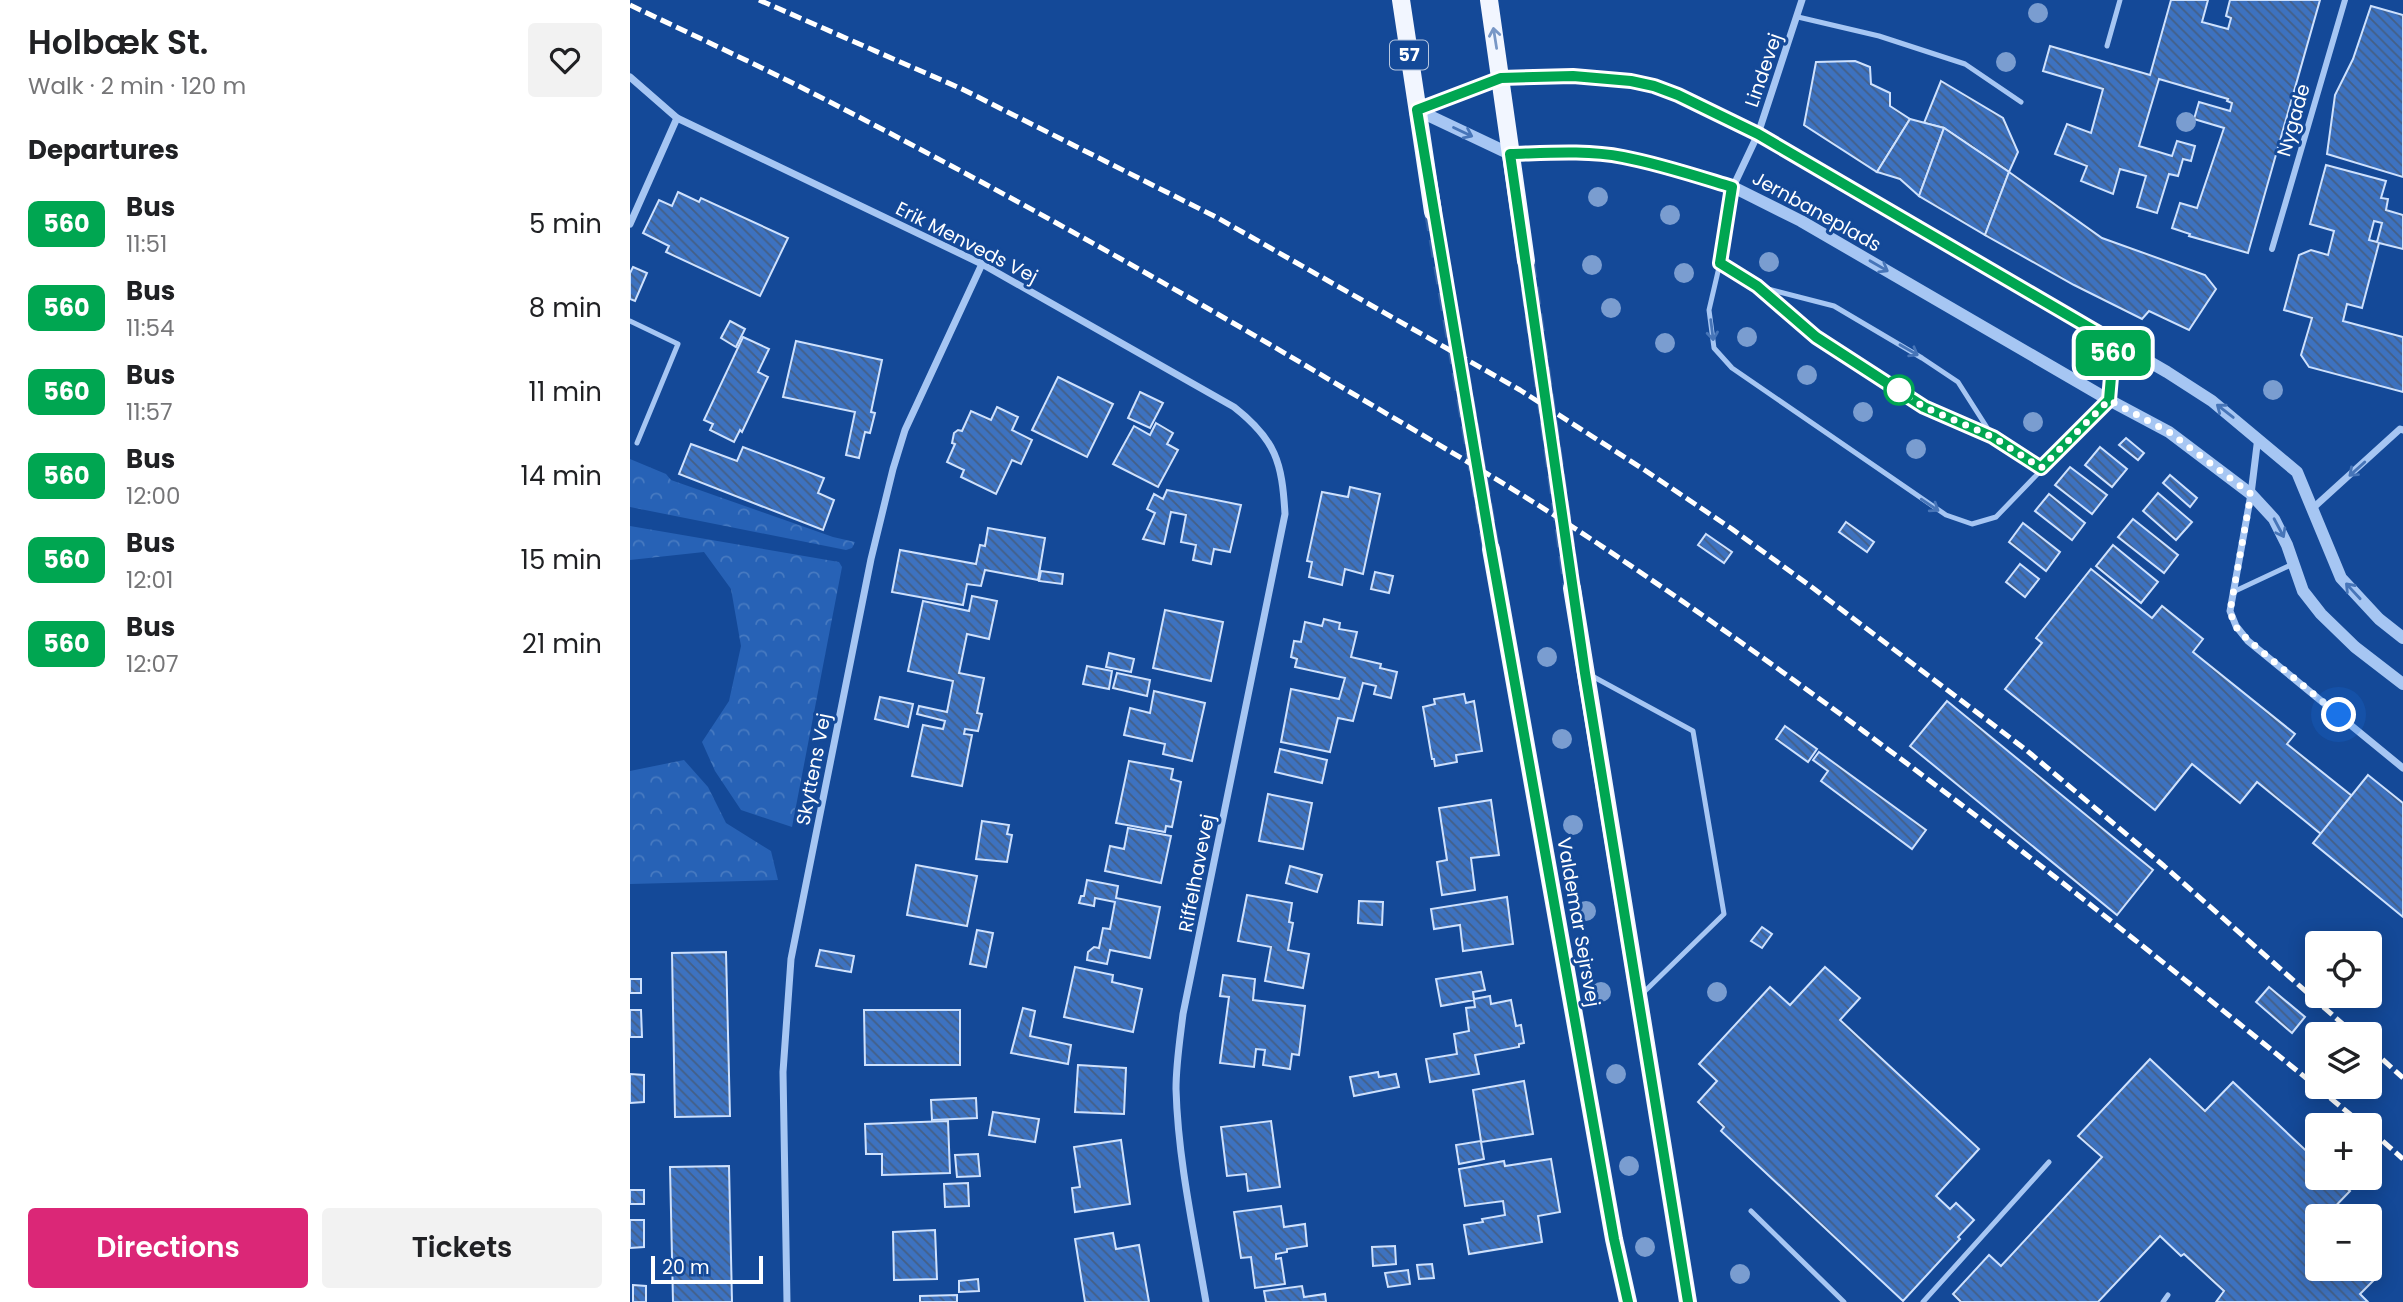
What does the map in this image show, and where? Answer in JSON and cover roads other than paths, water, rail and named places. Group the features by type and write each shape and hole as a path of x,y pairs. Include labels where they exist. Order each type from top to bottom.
{"main road":[{"name":"57","path":"1401,0 1433,212"},
{"path":"1489,0 1526,261"},
{"name":"Valdemar Sejrsvej","path":"1491,549 1614,1239 1628,1302"},
{"path":"1572,588 1688,1302"}],"street":[{"name":"Lindevej","path":"1732,187 1758,134 1802,0"},
{"name":"Nygade","path":"2272,249 2345,0"},
{"name":"Jernbaneplads","path":"1417,110 1501,78 1573,76 1631,81 1678,95 1758,134 2167,372 2212,401 2297,472 2341,578 2379,619 2403,638"},
{"name":"Erik Menveds Vej","path":"630,77 677,118 982,264 1234,407 1261,432 1276,454"},
{"name":"Jernbaneplads","path":"1417,110 1510,154 1621,156 1677,169 1732,187 1801,221 2169,432 2251,494 2274,519 2303,590 2321,614 2355,647 2403,684"},
{"path":"630,224 677,118"},
{"name":"Skyttens Vej","path":"787,1302 783,1072 791,959 871,559 898,449 982,264"},
{"path":"2313,508 2402,430"},
{"path":"2258,437 2251,494 2230,611 2235,626 2248,640 2403,768"},
{"name":"Riffelhavevej","path":"1206,1302 1181,1145 1176,1088 1178,1058 1183,1014 1285,514 1283,483 1276,454"}],"lane":[{"path":"2107,46 2120,0"},
{"path":"1798,17 1879,36 1965,64 2021,102"},
{"path":"1732,187 1720,263 1709,310 1714,348 1732,368 1946,515 1972,524 1996,517 2109,400 2114,342"},
{"path":"1720,263 1757,286 1816,337 1924,407 1993,437 2041,468"},
{"path":"1757,286 1834,306 1922,358 1958,382 1993,437"},
{"path":"630,321 678,344 637,443"},
{"path":"2233,592 2294,564"},
{"path":"1585,673 1693,731 1724,914 1638,998"},
{"path":"1923,1302 2049,1162"},
{"path":"1751,1211 1844,1302"},
{"path":"2162,1302 2168,1295"}],"tunnel":[{"path":"1433,212 1491,549"},
{"path":"1526,261 1572,588"}],"railway":[{"path":"759,0 962,89 1216,217 1520,390 1643,469 1813,588 2025,749 2164,866 2340,1022"},
{"path":"630,5 830,102 962,171 1222,316 1569,525 1693,608 1965,807 2305,1077"},
{"path":"2382,1059 2403,1078"},
{"path":"2332,1099 2348,1113"},
{"path":"2382,1141 2403,1159"}]}
